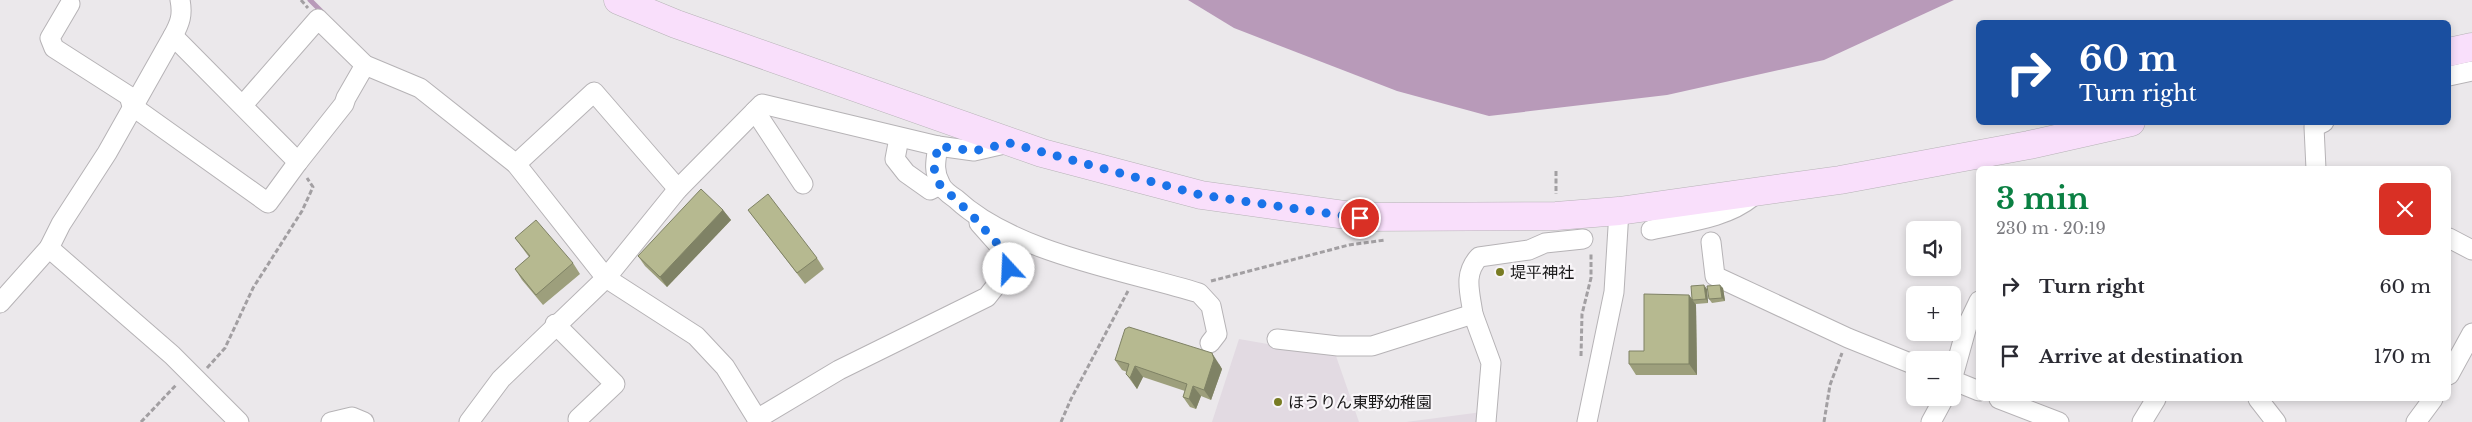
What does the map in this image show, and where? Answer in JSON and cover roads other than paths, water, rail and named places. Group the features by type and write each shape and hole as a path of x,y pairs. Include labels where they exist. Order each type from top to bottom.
{"street":[{"path":"0,303 49,248 61,224 107,153 173,36 181,19 180,0"},
{"path":"618,0 676,24 1009,143 1201,195 1360,218 1556,216 1619,211 1868,175 2029,145 2118,125"},
{"path":"70,4 50,38 54,48 128,96 132,106 268,203 344,104 365,65"},
{"path":"243,105 318,19 365,65 420,88 516,164 606,278 696,336 725,367 758,420 839,370 987,297 1009,269 1011,259 970,213 940,185 934,168 938,146"},
{"path":"173,36 298,162"},
{"path":"2451,52 2472,47"},
{"path":"2451,76 2472,71"},
{"path":"516,164 594,92 678,189"},
{"path":"469,422 500,379 555,324 606,278 678,189 762,104 938,146 974,151 1009,143"},
{"path":"755,111 803,184"},
{"path":"2316,125 2314,126 2317,166"},
{"path":"899,138 895,159 906,173 930,190 940,185"},
{"path":"1651,230 1719,214 1742,205 1759,192"},
{"path":"1588,422 1614,292 1619,211"},
{"path":"970,213 1015,238 1056,252 1199,293 1211,306 1217,334 1210,342"},
{"path":"1520,242 1545,243 1583,239"},
{"path":"2451,239 2472,250"},
{"path":"1711,242 1716,276 1848,338 1906,361"},
{"path":"1486,422 1491,363 1473,314 1469,283 1470,267 1479,257 1528,250 1545,243"},
{"path":"49,248 193,376 239,422"},
{"path":"1960,351 1967,326 1976,307"},
{"path":"1277,340 1338,346 1372,346 1473,314"},
{"path":"555,324 615,384 578,419"},
{"path":"2451,371 2472,333"},
{"path":"1961,384 1976,390"},
{"path":"2003,401 2038,418 2059,422"},
{"path":"2142,422 2155,401"},
{"path":"2260,401 2276,422"},
{"path":"2416,422 2432,401"},
{"path":"1931,422 1940,406"},
{"path":"331,422 352,417 364,422"}],"waterway":[{"path":"310,0 324,14"}],"place":[{"name":"堤平神社","path":"1500,272"},
{"name":"ほうりん東野幼稚園","path":"1278,402"}]}
